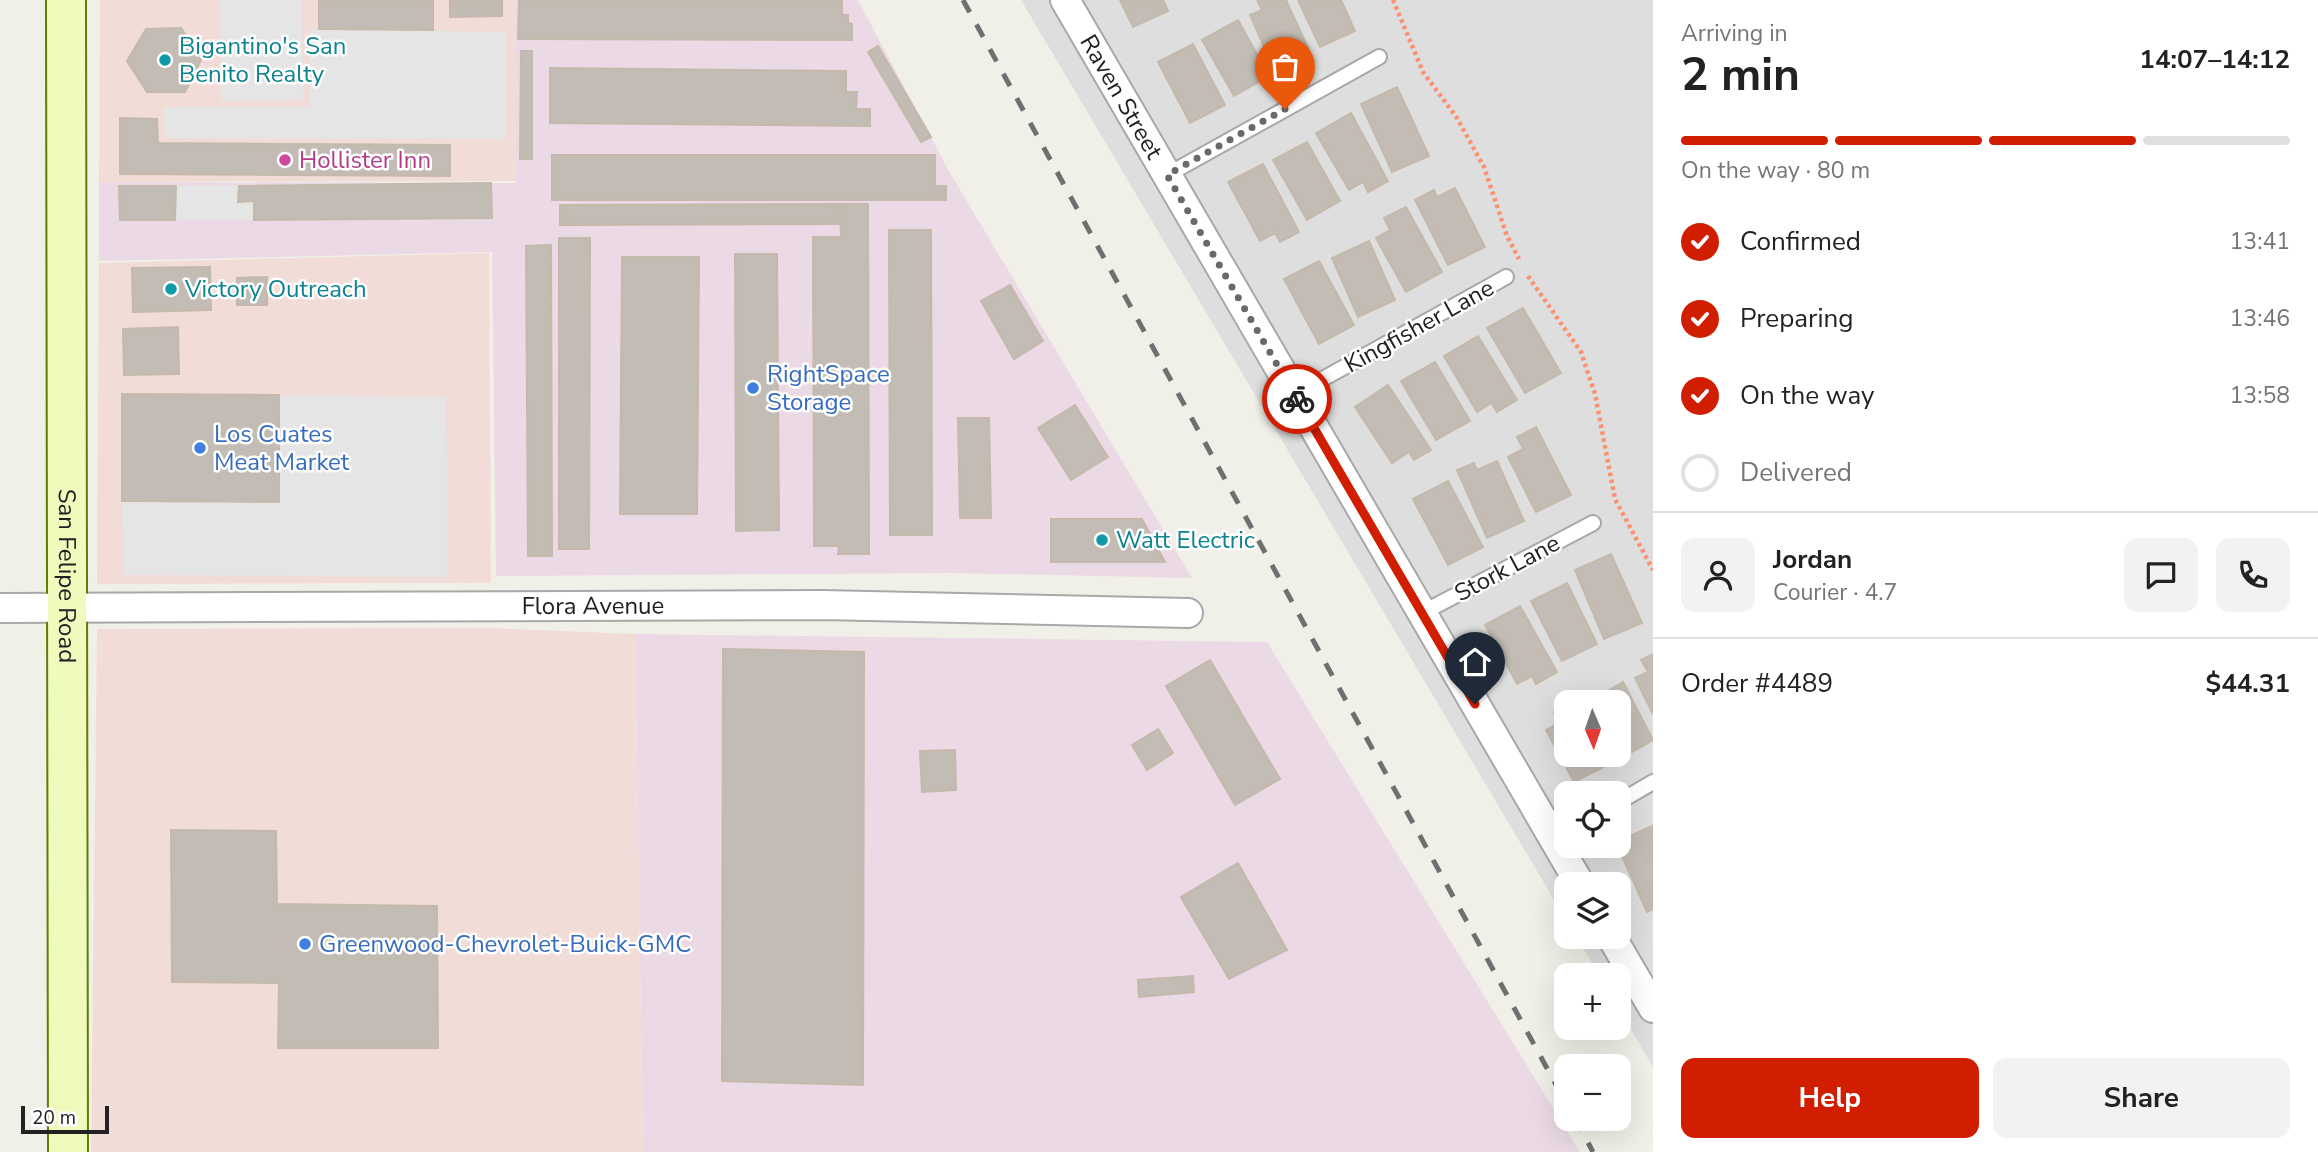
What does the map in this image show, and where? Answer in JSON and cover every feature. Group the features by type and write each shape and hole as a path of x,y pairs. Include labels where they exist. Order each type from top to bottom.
{"main road":[{"name":"San Felipe Road","path":"66,0 68,1152"}],"street":[{"name":"Raven Street","path":"1065,0 1422,613 1554,826"},
{"name":"Flora Avenue","path":"0,608 822,605 1188,613"},
{"path":"1619,949 1653,1008"}],"lane":[{"path":"1167,175 1379,57"},
{"name":"Kingfisher Lane","path":"1294,395 1506,277"},
{"name":"Stork Lane","path":"1422,613 1593,523"},
{"path":"1631,795 1653,782"}],"path":[{"path":"1393,0 1423,72 1457,118 1485,167 1507,236 1523,268 1581,352 1595,394 1615,499 1653,570"}],"shaded area":[{"path":"100,0 516,0 516,181 99,182"},
{"path":"220,0 302,0 303,100 221,101"},
{"path":"516,0 858,0 950,173 1192,578 952,573 496,576 492,252 99,261 99,182 516,183"},
{"path":"1021,0 1653,0 1653,1067 1631,1029 1631,963 1592,963 1584,949 1631,949 1631,872 1554,872 1554,900"},
{"path":"309,29 506,32 506,139 165,138 163,107 310,107"},
{"path":"176,186 239,186 238,201 254,201 254,220 175,220"},
{"path":"489,253 491,583 97,584 99,263"},
{"path":"279,395 446,397 448,577 123,575 122,501 279,502"},
{"path":"492,628 635,634 643,1152 91,1152 97,629"},
{"path":"635,634 1267,642 1554,1110 1554,1131 1567,1131 1580,1152 643,1152"}],"building":[{"path":"319,0 433,0 433,30 319,29"},
{"path":"450,0 502,0 502,16 450,17"},
{"path":"519,0 842,0 842,15 848,15 848,23 852,24 852,40 518,39"},
{"path":"1120,0 1163,0 1168,11 1133,27"},
{"path":"1257,0 1286,0 1309,50 1273,67 1250,15 1262,10"},
{"path":"1298,0 1341,0 1355,31 1320,47"},
{"path":"1238,20 1269,76 1234,96 1202,40"},
{"name":"Bigantino's San Benito Realty","path":"181,28 202,58 185,92 147,92 127,61 146,29"},
{"path":"1193,44 1225,105 1190,123 1158,62"},
{"path":"878,46 931,137 921,142 868,52"},
{"path":"521,51 532,51 532,159 520,159"},
{"path":"550,68 846,71 846,92 857,92 856,109 870,109 870,126 550,123"},
{"path":"1397,87 1429,156 1392,172 1361,104"},
{"path":"1351,113 1388,181 1368,192 1363,182 1349,190 1316,133"},
{"name":"Hollister Inn","path":"120,118 157,119 158,143 450,145 450,176 120,174"},
{"path":"1307,142 1340,201 1307,220 1273,160"},
{"path":"552,155 935,155 935,186 946,186 946,200 552,200"},
{"path":"1263,164 1299,232 1280,242 1275,233 1260,241 1228,182"},
{"path":"491,183 492,218 254,220 254,201 238,202 239,186"},
{"path":"119,186 176,186 175,220 120,220"},
{"path":"1455,188 1485,247 1448,265 1415,200 1434,190 1437,197"},
{"path":"840,204 868,204 869,554 838,554 839,546 814,546 813,237 841,237"},
{"path":"840,204 840,224 560,225 560,205"},
{"path":"1406,207 1442,272 1406,292 1376,238 1390,230 1384,218"},
{"path":"889,230 931,230 932,535 890,535"},
{"path":"559,238 590,238 589,549 559,549"},
{"path":"1369,241 1395,300 1358,317 1332,258"},
{"path":"551,245 552,556 528,556 526,246"},
{"path":"735,254 777,254 779,530 736,531"},
{"path":"622,257 699,257 697,514 620,514"},
{"path":"1319,261 1354,325 1319,344 1284,279"},
{"name":"Victory Outreach","path":"210,267 211,310 133,312 132,268"},
{"path":"267,277 267,305 237,305 237,278"},
{"path":"1010,285 1043,341 1014,359 981,301"},
{"path":"1523,308 1561,373 1525,393 1487,328"},
{"path":"178,327 179,374 124,375 123,329"},
{"path":"1478,336 1517,400 1497,412 1491,403 1477,412 1444,356"},
{"path":"1435,362 1470,421 1436,440 1401,381"},
{"path":"1388,385 1431,450 1414,460 1409,452 1392,463 1355,407"},
{"name":"Los Cuates Meat Market","path":"122,394 279,395 279,502 122,501"},
{"path":"1075,405 1108,457 1071,480 1038,428"},
{"path":"958,418 989,418 991,518 960,518"},
{"path":"1536,427 1571,495 1536,512 1508,457 1523,449 1517,437"},
{"path":"1497,461 1524,521 1487,538 1457,470 1474,463 1477,470"},
{"path":"1448,481 1483,547 1448,565 1413,499"},
{"name":"Watt Electric","path":"1051,519 1142,519 1165,562 1051,562"},
{"path":"1611,554 1642,623 1604,639 1575,570"},
{"path":"1567,583 1597,644 1562,661 1531,601"},
{"path":"1520,606 1557,672 1536,684 1532,676 1517,684 1485,625"},
{"path":"723,649 864,652 863,1085 722,1081"},
{"path":"1653,654 1653,714 1635,678 1648,672 1641,660"},
{"path":"1210,660 1280,779 1235,805 1166,686"},
{"path":"1623,682 1627,690 1609,690"},
{"path":"1631,697 1653,740 1631,753"},
{"path":"1554,726 1554,745 1546,730"},
{"path":"1158,729 1173,753 1147,770 1132,745"},
{"path":"955,750 956,790 922,792 920,751"},
{"path":"1566,767 1603,767 1576,781"},
{"path":"1652,826 1653,909 1647,912 1623,858 1631,858 1631,836"},
{"name":"Greenwood-Chevrolet-Buick-GMC","path":"171,830 276,831 277,904 437,906 438,1048 278,1048 279,983 172,982"},
{"path":"1238,863 1287,950 1229,979 1181,897"},
{"path":"1193,976 1194,992 1139,997 1138,980"}],"railway":[{"path":"963,0 1554,1081"},
{"path":"1582,1131 1593,1152"}],"way so far":[{"path":"1285,109 1167,175 1297,399"}],"place":[{"name":"Bigantino's San Benito Realty","path":"165,60"},
{"name":"Hollister Inn","path":"285,160"},
{"name":"Victory Outreach","path":"171,289"},
{"name":"RightSpace Storage","path":"753,388"},
{"name":"Los Cuates Meat Market","path":"200,448"},
{"name":"Watt Electric","path":"1102,540"},
{"name":"Greenwood-Chevrolet-Buick-GMC","path":"305,944"}],"route":[{"path":"1297,399 1475,704"}]}
